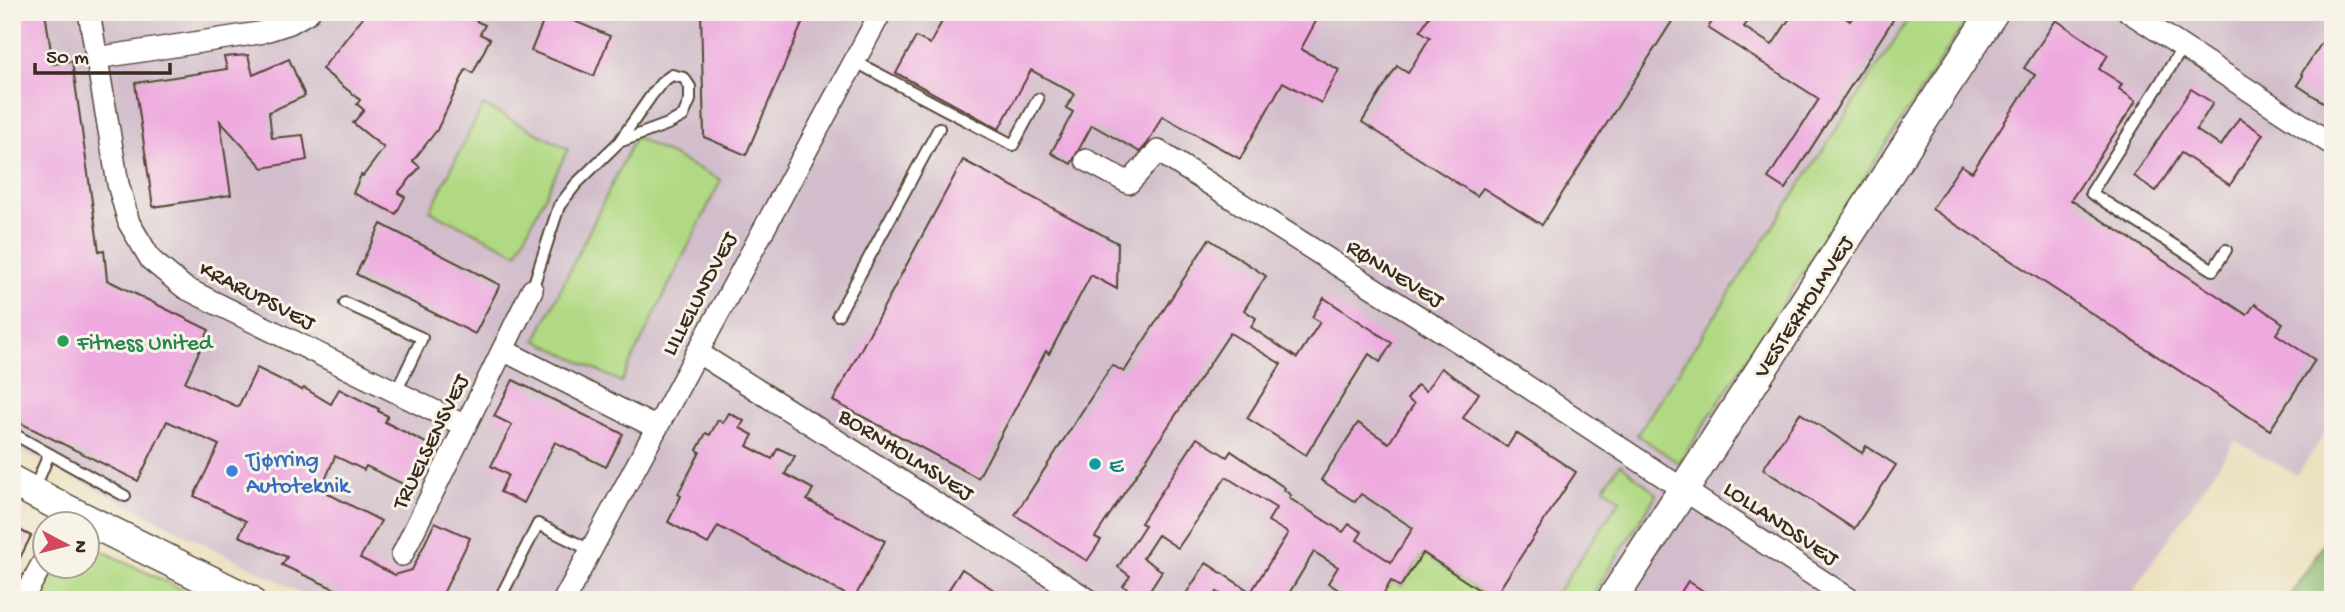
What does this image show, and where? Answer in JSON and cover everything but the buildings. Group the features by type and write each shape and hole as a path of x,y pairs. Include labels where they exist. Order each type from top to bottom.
{"street":[{"name":"KRARUPSVEJ","path":"89,12 118,184 129,223 151,260 184,288 465,426"},
{"path":"96,58 259,33 290,23 309,12"},
{"name":"LILLELUNDVEJ","path":"564,600 881,12"},
{"name":"VESTERHOLMVEJ","path":"1612,600 1993,12"},
{"path":"2129,12 2333,145"},
{"name":"RØNNEVEJ","path":"1086,160 1129,183 1158,151 1487,360 1683,490"},
{"name":"TRUELSENSVEJ","path":"402,555 532,290"},
{"path":"503,350 655,427"},
{"name":"BORNHOLMSVEJ","path":"697,352 1089,600"},
{"path":"23,486 56,510"},
{"name":"LOLLANDSVEJ","path":"1683,490 1852,600"},
{"path":"102,534 249,600"},
{"path":"22,600 33,580"}],"lane":[{"path":"2182,47 2091,193 2213,270 2226,250"},
{"path":"854,61 1013,145 1038,99"},
{"name":"TRUELSENSVEJ","path":"532,290 559,206 576,184 619,142 662,82 673,75 684,78 690,87 690,100 683,116 619,142"},
{"path":"838,315 939,128"},
{"path":"345,303 422,338 396,392"},
{"path":"12,433 125,496"},
{"path":"23,486 49,454"},
{"path":"499,600 538,524 590,550"}],"shaded area":[{"path":"12,12 2333,12 2333,422 2297,475 2235,441 2127,600 315,600 12,446"}],"green space":[{"path":"1913,12 1972,12 1679,463 1637,435"},
{"path":"483,105 568,149 517,253 430,211"},
{"path":"635,137 721,180 621,382 536,340"},
{"path":"1620,464 1657,494 1589,600 1552,600 1620,500 1604,488"},
{"path":"2333,530 2333,600 2287,600"},
{"path":"102,551 203,600 38,600 49,580 102,580"},
{"path":"1423,553 1495,600 1380,600 1391,581 1401,587"}],"place":[{"name":"Fitness United","path":"63,341"},
{"name":"E","path":"1095,464"},
{"name":"Tjørring Autoteknik","path":"232,471"}]}
